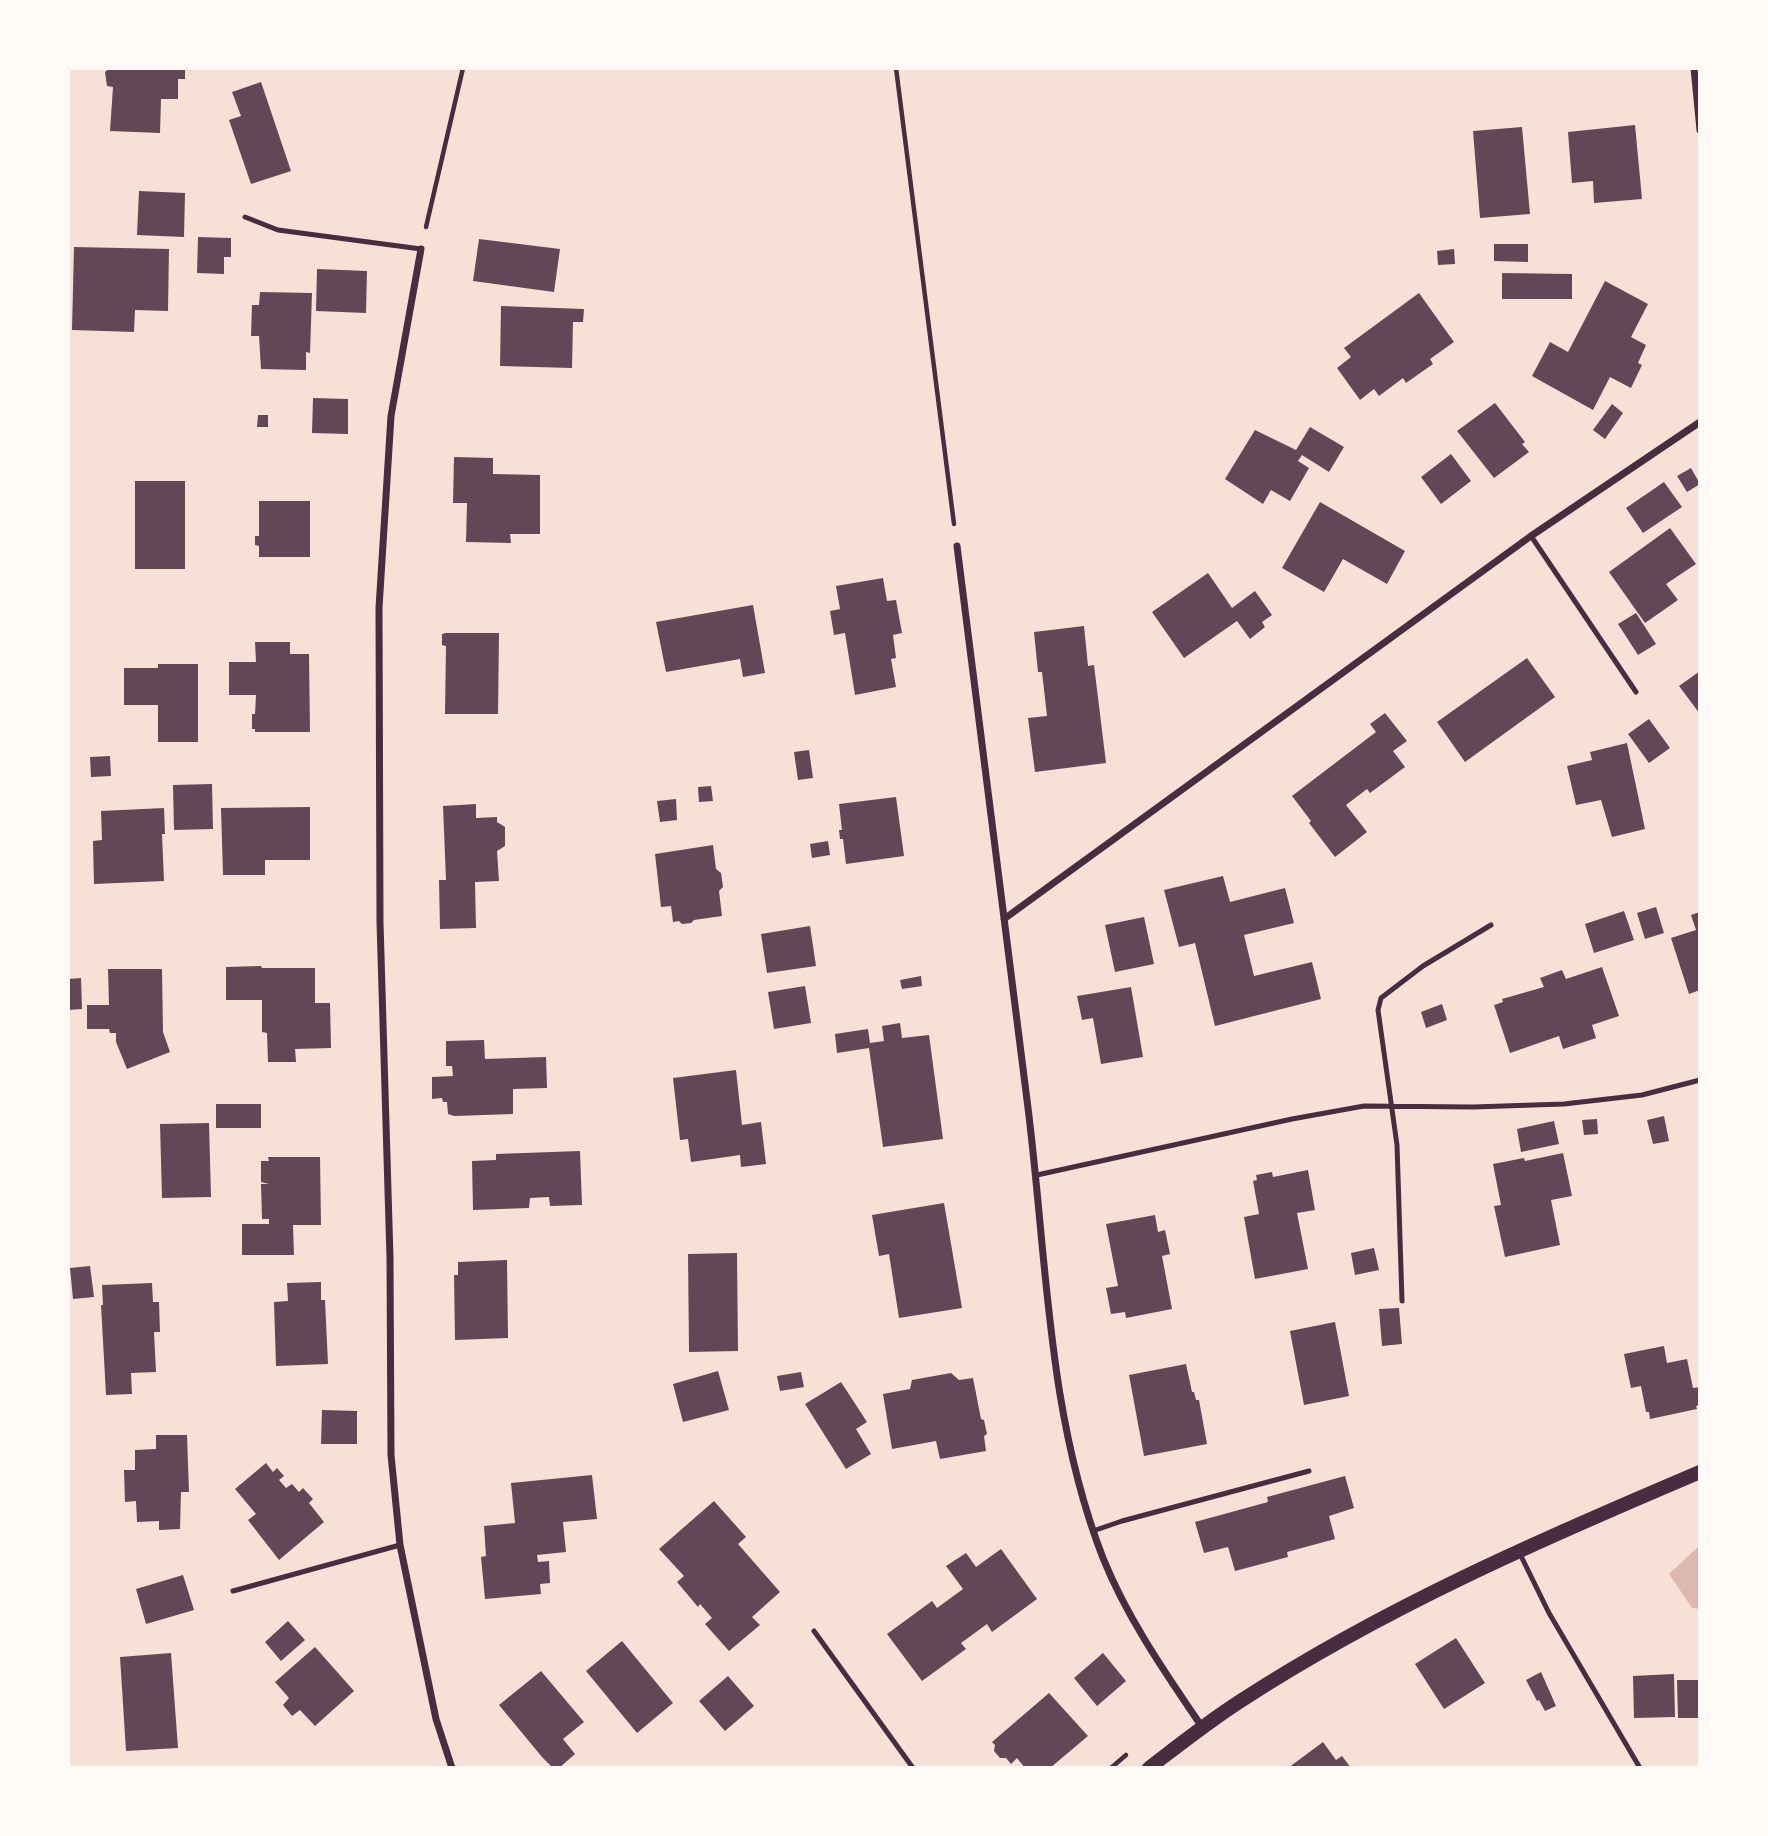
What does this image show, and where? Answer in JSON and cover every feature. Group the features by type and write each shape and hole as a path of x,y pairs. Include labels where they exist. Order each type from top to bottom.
{"main road":[{"path":"1149,1768 1202,1727 1290,1670 1345,1639 1427,1595 1519,1551 1700,1472"}],"street":[{"path":"1694,68 1700,130"},
{"path":"421,249 391,416 379,608 380,922 390,1258 391,1455 400,1545 436,1719 452,1768"},
{"path":"1004,919 1531,536 1700,422"},
{"path":"957,546 1037,1175 1060,1398 1068,1446 1105,1562 1136,1625 1202,1727"}],"lane":[{"path":"245,217 278,230 421,249"},
{"path":"1531,536 1636,692"},
{"path":"1402,1301 1396,1145 1377,1017 1381,998 1423,966 1491,925"},
{"path":"1037,1175 1328,1111 1391,1105 1472,1107 1564,1104 1642,1095 1700,1080"},
{"path":"1093,1531 1310,1471"},
{"path":"233,1591 400,1545"},
{"path":"1519,1551 1549,1613 1640,1768"},
{"path":"814,1631 913,1768"}],"path":[{"path":"421,249 463,68"},
{"path":"897,68 957,546"}],"shaded area":[{"path":"1700,1545 1700,1609 1692,1608 1669,1574"}],"building":[{"path":"110,68 185,68 185,79 178,79 178,99 161,99 160,133 110,131 113,87 107,86 105,72"},
{"path":"261,82 291,171 251,184 229,120 241,116 232,92"},
{"path":"1635,125 1642,199 1594,203 1593,181 1572,183 1568,132"},
{"path":"1522,127 1530,214 1480,218 1473,131"},
{"path":"139,191 185,193 184,237 137,235"},
{"path":"198,237 231,238 231,257 224,257 224,274 197,273"},
{"path":"479,239 560,249 554,292 473,281"},
{"path":"1494,244 1528,244 1528,262 1494,261"},
{"path":"74,247 169,249 168,311 135,310 134,332 72,330"},
{"path":"1454,249 1455,264 1438,265 1437,251"},
{"path":"317,269 367,271 366,313 316,311"},
{"path":"1502,273 1572,274 1572,299 1502,299"},
{"path":"1605,281 1648,304 1631,337 1646,345 1638,363 1642,365 1631,388 1610,377 1593,410 1532,376 1550,342 1568,352"},
{"path":"260,292 312,293 310,353 306,352 306,370 261,369 259,336 251,336 252,305 259,305"},
{"path":"1419,293 1454,342 1430,359 1433,364 1406,383 1403,378 1379,396 1374,389 1360,400 1337,368 1351,357 1344,348"},
{"path":"501,306 584,309 583,322 573,322 572,368 500,366"},
{"path":"313,398 348,399 348,434 312,433"},
{"path":"1495,403 1525,442 1522,444 1529,452 1494,478 1457,431"},
{"path":"1612,404 1623,413 1605,439 1593,430"},
{"path":"258,415 268,415 268,427 257,427"},
{"path":"1310,427 1344,447 1329,472 1302,455 1298,461 1309,468 1290,501 1271,490 1263,504 1225,479 1255,430 1296,450"},
{"path":"1451,454 1471,481 1441,504 1421,477"},
{"path":"454,457 493,458 493,474 540,475 540,534 510,534 511,543 466,542 467,503 453,503"},
{"path":"1691,468 1700,484 1687,492 1677,476"},
{"path":"135,481 185,481 185,569 135,569"},
{"path":"1664,482 1682,507 1643,533 1626,508"},
{"path":"259,501 310,501 310,557 259,557 255,536 259,536"},
{"path":"1320,502 1405,551 1387,584 1343,559 1324,592 1282,568"},
{"path":"1670,528 1696,564 1666,584 1678,600 1645,623 1609,572"},
{"path":"1208,573 1232,608 1255,591 1272,615 1262,622 1265,627 1250,639 1237,621 1184,658 1152,612"},
{"path":"883,578 887,601 896,600 902,633 893,635 896,658 891,659 896,687 855,695 845,633 834,635 830,611 840,609 836,586"},
{"path":"753,605 765,673 743,677 740,659 666,672 656,622"},
{"path":"1636,613 1656,644 1638,655 1618,624"},
{"path":"1084,626 1088,666 1094,665 1106,763 1035,772 1028,718 1047,716 1042,672 1038,672 1034,632"},
{"path":"499,633 498,714 445,714 446,646 442,645 442,634"},
{"path":"255,642 290,642 290,654 309,654 310,732 255,732 255,729 252,729 252,714 255,714 256,695 229,695 229,662 256,662"},
{"path":"1527,658 1555,697 1465,762 1437,722"},
{"path":"158,664 198,664 198,742 158,742 158,705 124,705 124,668 158,668"},
{"path":"1700,671 1700,714 1679,686"},
{"path":"1385,713 1407,741 1393,751 1405,767 1370,793 1367,789 1346,805 1367,832 1335,857 1292,796 1376,732 1370,724"},
{"path":"1649,719 1670,748 1649,763 1628,734"},
{"path":"1627,743 1645,829 1612,837 1601,800 1576,805 1567,766 1592,760 1590,752"},
{"path":"809,750 813,778 798,780 794,752"},
{"path":"110,756 111,776 91,777 90,757"},
{"path":"212,784 213,829 174,830 173,785"},
{"path":"711,786 713,801 699,802 698,787"},
{"path":"896,797 904,856 846,864 843,839 840,839 839,830 842,830 839,804"},
{"path":"676,799 677,820 660,822 657,801"},
{"path":"476,804 476,818 497,817 497,822 505,827 505,846 497,851 499,881 475,882 476,928 440,929 439,880 446,880 443,806"},
{"path":"310,807 310,860 265,860 265,875 223,875 221,808"},
{"path":"164,808 164,881 94,884 93,841 102,840 101,811"},
{"path":"828,841 830,855 812,858 810,844"},
{"path":"713,845 716,869 721,873 723,887 719,891 722,916 694,920 691,923 673,922 671,906 661,907 655,854"},
{"path":"1223,876 1230,902 1285,888 1294,923 1244,935 1254,976 1312,962 1321,999 1215,1026 1195,943 1179,947 1164,890"},
{"path":"1656,907 1664,933 1645,939 1637,913"},
{"path":"1624,911 1634,940 1594,953 1585,924"},
{"path":"1700,912 1700,990 1689,994 1671,938 1696,930 1691,915"},
{"path":"1144,917 1154,964 1115,972 1105,925"},
{"path":"810,926 816,966 767,973 761,934"},
{"path":"226,967 315,968 315,1003 330,1003 331,1048 295,1049 296,1062 268,1062 267,1033 262,1032 262,1000 226,1000"},
{"path":"1602,967 1619,1016 1592,1025 1596,1038 1563,1049 1559,1036 1510,1053 1494,1005 1503,1002 1502,999 1544,987 1540,978 1562,970 1566,979"},
{"path":"108,969 162,969 163,1032 170,1052 127,1069 116,1042 116,1033 110,1033 109,1029 87,1029 87,1005 109,1005"},
{"path":"921,976 922,986 902,989 900,980"},
{"path":"81,978 82,1009 68,1010 68,979"},
{"path":"805,986 811,1023 774,1029 768,992"},
{"path":"1131,987 1143,1057 1101,1064 1093,1018 1082,1020 1077,996"},
{"path":"1442,1004 1447,1020 1426,1028 1421,1012"},
{"path":"900,1023 902,1038 929,1035 943,1139 883,1147 869,1048 837,1053 835,1034 868,1029 870,1043 884,1041 882,1026"},
{"path":"484,1040 485,1059 546,1057 547,1088 513,1089 513,1114 448,1114 447,1102 443,1102 442,1098 432,1099 432,1077 453,1076 452,1066 446,1066 446,1041"},
{"path":"736,1070 742,1125 761,1122 766,1164 741,1167 740,1155 691,1162 688,1139 680,1140 673,1078"},
{"path":"216,1104 261,1104 261,1128 216,1128"},
{"path":"1664,1116 1669,1141 1653,1144 1647,1120"},
{"path":"1597,1119 1598,1134 1584,1135 1582,1120"},
{"path":"1554,1121 1559,1144 1521,1152 1517,1129"},
{"path":"209,1123 211,1197 162,1198 160,1124"},
{"path":"580,1151 582,1205 550,1206 549,1197 530,1198 529,1208 473,1210 472,1161 496,1160 496,1154"},
{"path":"1563,1153 1572,1196 1551,1200 1560,1245 1505,1257 1494,1206 1501,1205 1493,1164"},
{"path":"268,1157 320,1157 321,1225 293,1225 294,1255 242,1255 242,1224 269,1224 269,1219 262,1219 261,1184 269,1184 261,1182 261,1161 269,1161"},
{"path":"1308,1170 1315,1210 1297,1213 1308,1269 1255,1279 1244,1217 1259,1214 1253,1181 1257,1180 1256,1175 1272,1172 1273,1177"},
{"path":"944,1203 962,1308 899,1318 889,1254 879,1256 872,1215"},
{"path":"1155,1215 1158,1232 1165,1230 1170,1254 1162,1256 1172,1309 1126,1318 1125,1312 1111,1314 1106,1288 1118,1286 1106,1224"},
{"path":"1374,1248 1379,1270 1355,1275 1351,1253"},
{"path":"737,1253 738,1351 689,1352 688,1254"},
{"path":"507,1260 508,1338 455,1340 454,1275 458,1275 458,1262"},
{"path":"90,1266 94,1297 73,1299 70,1268"},
{"path":"321,1282 321,1300 325,1300 328,1364 276,1366 274,1302 288,1301 287,1283"},
{"path":"152,1283 153,1302 159,1302 160,1332 154,1332 156,1372 131,1373 132,1394 106,1395 102,1285"},
{"path":"1399,1308 1402,1344 1382,1346 1379,1309"},
{"path":"1335,1322 1349,1396 1304,1405 1290,1331"},
{"path":"1664,1346 1667,1363 1687,1359 1693,1388 1700,1387 1700,1405 1696,1406 1697,1409 1650,1419 1641,1386 1631,1388 1624,1354"},
{"path":"1186,1364 1192,1392 1196,1400 1199,1400 1207,1444 1144,1456 1129,1375"},
{"path":"718,1371 729,1410 683,1422 673,1384"},
{"path":"801,1372 804,1387 780,1391 777,1376"},
{"path":"951,1373 959,1380 973,1378 981,1419 984,1420 987,1434 984,1436 986,1451 940,1459 936,1441 892,1449 883,1394 910,1389 912,1380"},
{"path":"841,1382 867,1422 856,1429 871,1454 846,1469 805,1404"},
{"path":"322,1410 357,1411 357,1444 321,1444"},
{"path":"156,1435 187,1435 189,1492 181,1492 180,1529 159,1530 159,1521 137,1522 136,1501 125,1502 124,1470 135,1470 135,1450 156,1449"},
{"path":"266,1463 273,1472 277,1468 284,1476 279,1480 286,1488 292,1484 299,1492 303,1488 313,1499 309,1503 324,1522 279,1560 248,1520 256,1514 235,1489"},
{"path":"592,1475 597,1519 563,1522 566,1552 537,1555 538,1562 549,1561 550,1583 540,1584 541,1594 485,1599 481,1557 486,1556 484,1526 515,1523 511,1483"},
{"path":"1345,1476 1354,1508 1329,1516 1335,1539 1287,1552 1288,1557 1235,1571 1228,1547 1204,1553 1195,1522 1268,1502 1267,1497"},
{"path":"714,1501 746,1537 738,1544 780,1592 752,1617 760,1625 729,1651 705,1624 712,1618 700,1604 698,1607 677,1582 684,1576 659,1549"},
{"path":"1001,1549 1037,1599 992,1632 987,1624 961,1643 966,1649 922,1681 887,1634 932,1601 937,1608 963,1589 946,1566 966,1553 976,1567"},
{"path":"183,1575 194,1610 146,1624 136,1589"},
{"path":"288,1621 305,1640 281,1661 265,1642"},
{"path":"1456,1638 1485,1683 1444,1709 1415,1664"},
{"path":"622,1641 673,1703 637,1733 586,1671"},
{"path":"315,1647 354,1691 315,1726 300,1710 292,1716 283,1705 289,1698 275,1682"},
{"path":"171,1653 178,1748 126,1751 120,1657"},
{"path":"1103,1653 1126,1681 1097,1706 1074,1678"},
{"path":"541,1671 584,1722 563,1739 575,1754 559,1768 553,1768 542,1757 499,1705"},
{"path":"1541,1672 1556,1706 1545,1711 1526,1680"},
{"path":"1674,1674 1675,1717 1634,1718 1633,1676"},
{"path":"728,1676 754,1706 725,1731 699,1701"},
{"path":"1677,1680 1700,1680 1700,1718 1678,1718"},
{"path":"1049,1693 1088,1736 1050,1768 1025,1768 1017,1758 1011,1764 1006,1758 1000,1758 994,1751 995,1745 992,1742"},
{"path":"1323,1742 1336,1760 1342,1756 1351,1768 1288,1768"}]}
